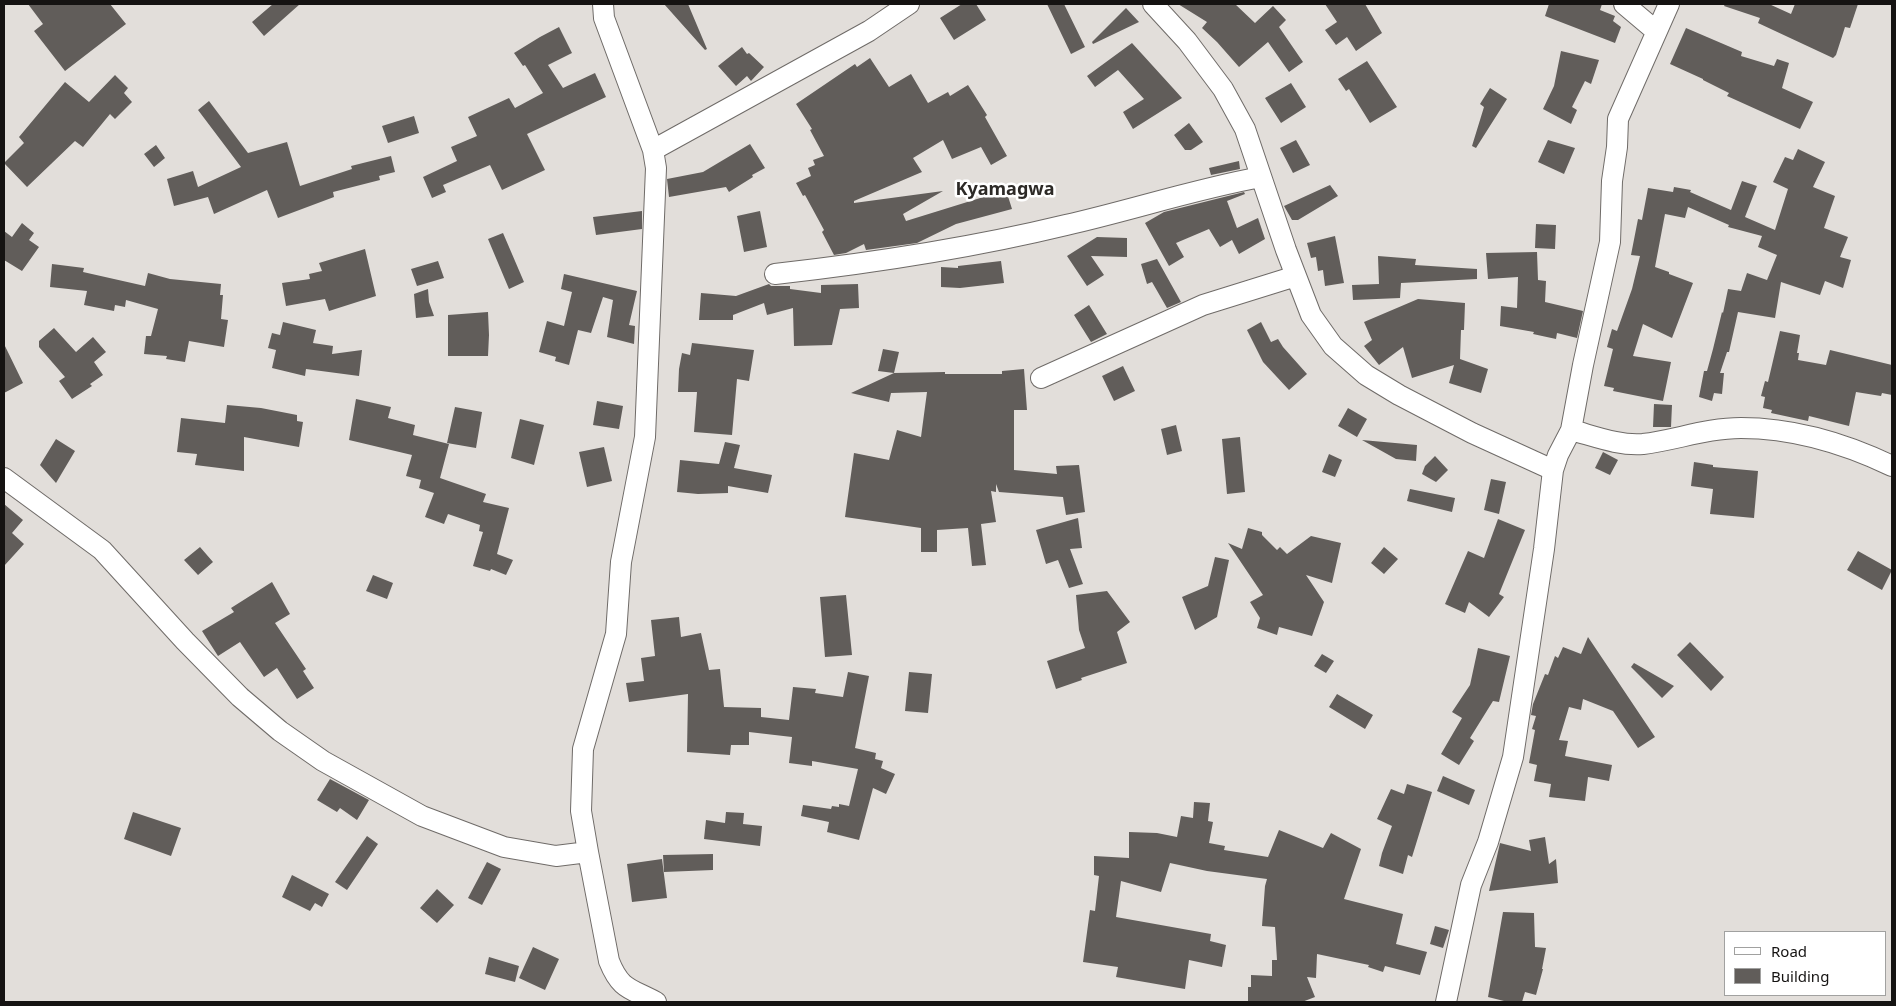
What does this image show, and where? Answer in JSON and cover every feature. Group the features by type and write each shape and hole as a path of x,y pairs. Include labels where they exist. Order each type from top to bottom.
{"street":[{"path":"603,4 604,18 653,150 656,168 645,437 621,562 616,634 583,749 581,811 609,962 615,976 623,986 656,1002"},
{"path":"653,150 869,31 909,4"},
{"path":"1153,4 1187,41 1223,89 1245,129 1311,314 1333,346 1366,375 1399,395 1472,433 1553,470"},
{"path":"1624,4 1656,31"},
{"path":"1446,1002 1471,886 1488,842 1513,758 1552,495 1553,470 1558,455 1572,430 1583,365 1610,242 1612,181 1617,147 1618,119 1669,4"},
{"path":"775,274 858,265 949,249 1066,225 1212,186 1261,177"},
{"path":"1041,378 1203,305 1296,276"},
{"path":"1572,430 1619,443 1642,444 1711,430 1742,428 1791,432 1844,446 1892,466"},
{"path":"4,478 102,550 185,641 240,697 280,731 323,760 422,816 504,847 556,856 588,852"}],"building":[{"path":"28,4 110,4 126,24 65,71 34,31 43,24"},
{"path":"273,4 300,4 264,36 252,22"},
{"path":"664,4 688,4 707,49 705,50"},
{"path":"962,4 976,4 986,20 954,40 940,18"},
{"path":"1047,4 1064,4 1085,47 1071,54"},
{"path":"1178,4 1235,4 1255,23 1273,6 1286,20 1279,27 1303,62 1289,72 1268,42 1239,67 1202,28 1207,22"},
{"path":"1325,4 1365,4 1382,33 1356,51 1347,37 1336,45 1325,30 1337,22"},
{"path":"1549,4 1602,4 1600,10 1615,16 1613,21 1621,27 1615,43 1545,16"},
{"path":"1725,4 1769,4 1791,14 1795,4 1858,4 1850,28 1845,27 1836,55 1833,58 1758,23 1760,18 1724,6"},
{"path":"1126,8 1139,22 1093,44 1092,42"},
{"path":"559,27 572,53 548,65 563,88 595,73 606,97 527,134 545,170 502,190 490,165 443,185 446,192 432,198 423,177 457,161 451,147 477,136 468,117 509,98 515,108 543,93 525,65 523,66 514,53"},
{"path":"1686,28 1742,52 1741,56 1774,66 1777,59 1789,63 1782,88 1813,102 1800,129 1727,96 1729,93 1670,64"},
{"path":"1132,43 1182,98 1133,129 1123,112 1144,99 1118,70 1095,87 1087,76"},
{"path":"742,47 747,54 749,53 764,67 751,81 747,76 736,86 718,66"},
{"path":"1561,51 1599,60 1591,84 1585,81 1572,107 1577,110 1571,124 1543,109 1554,86"},
{"path":"870,58 889,87 911,74 928,103 948,92 950,96 968,85 987,115 985,117 1007,156 991,165 981,147 952,159 943,140 913,158 922,172 854,201 854,203 943,191 903,214 906,221 1006,190 1012,209 956,224 917,243 866,250 864,244 846,253 834,255 822,232 824,230 805,195 803,196 796,183 811,176 808,168 815,165 813,160 824,156 810,130 812,129 796,104 855,64 857,67"},
{"path":"1367,61 1397,107 1370,123 1349,89 1346,91 1338,79"},
{"path":"115,75 128,88 124,93 132,102 115,119 110,114 83,147 75,141 27,187 4,163 24,143 19,137 65,82 89,102"},
{"path":"1291,83 1306,107 1281,123 1265,98"},
{"path":"1490,88 1507,99 1476,148 1472,146 1484,107 1480,104"},
{"path":"209,101 248,153 287,142 300,186 352,169 351,166 391,156 395,172 379,176 380,180 333,192 334,197 278,218 267,190 214,214 208,197 174,206 167,179 193,171 198,187 241,167 198,110"},
{"path":"414,116 419,133 388,143 382,126"},
{"path":"1189,123 1203,142 1191,150 1185,150 1174,135"},
{"path":"1296,140 1310,165 1293,173 1280,148"},
{"path":"1548,140 1575,148 1564,174 1538,162"},
{"path":"750,144 765,168 752,175 753,177 729,192 726,187 669,197 667,179 703,172"},
{"path":"156,145 165,158 154,167 144,154"},
{"path":"1798,149 1825,162 1813,187 1835,196 1824,228 1848,237 1840,257 1851,260 1843,288 1825,281 1820,295 1781,282 1775,318 1738,312 1729,352 1727,352 1720,373 1724,373 1722,394 1714,393 1712,401 1699,397 1704,371 1707,371 1728,289 1741,291 1747,273 1767,280 1777,255 1758,247 1762,236 1728,227 1729,225 1688,207 1685,218 1665,214 1655,267 1693,283 1672,338 1643,324 1633,356 1671,362 1663,401 1613,391 1614,388 1604,386 1613,349 1607,347 1612,329 1617,331 1632,289 1640,256 1631,255 1638,219 1642,220 1648,188 1673,192 1674,187 1691,190 1690,192 1731,210 1742,181 1757,186 1745,217 1775,230 1788,189 1773,182 1785,157 1793,160"},
{"path":"1239,161 1240,169 1211,175 1209,168"},
{"path":"1330,185 1338,196 1298,220 1292,220 1284,206"},
{"path":"1244,192 1245,194 1227,201 1237,228 1258,218 1265,239 1239,254 1232,240 1220,247 1209,229 1176,243 1184,257 1169,266 1145,223 1164,212"},
{"path":"642,211 642,229 596,235 593,217"},
{"path":"760,211 767,247 744,252 737,216"},
{"path":"22,223 34,233 29,240 39,247 22,271 4,260 4,231 12,237"},
{"path":"1536,224 1556,225 1555,249 1535,248"},
{"path":"503,233 524,282 509,289 488,239"},
{"path":"1335,236 1344,283 1325,286 1323,270 1318,271 1316,257 1311,258 1307,243"},
{"path":"1097,237 1127,238 1127,257 1091,256 1104,275 1087,286 1067,256"},
{"path":"365,249 376,296 329,311 325,299 286,306 282,283 310,279 309,274 322,271 319,263"},
{"path":"1537,252 1538,280 1546,281 1545,302 1583,311 1577,338 1557,333 1556,339 1533,334 1534,332 1500,326 1501,306 1517,308 1518,277 1488,279 1486,253"},
{"path":"1378,256 1416,259 1415,265 1477,269 1477,279 1401,283 1400,298 1353,300 1352,285 1379,284"},
{"path":"1157,259 1181,302 1167,308 1152,282 1147,284 1141,264"},
{"path":"438,261 444,278 417,286 411,269"},
{"path":"1001,261 1004,283 960,288 941,287 941,267 958,268 958,266"},
{"path":"52,264 84,268 83,272 145,286 148,273 170,279 221,284 220,295 223,295 221,319 228,320 224,347 189,341 185,362 166,359 167,356 144,354 146,336 151,336 158,309 126,300 125,307 115,305 114,311 84,305 87,291 50,287"},
{"path":"564,274 637,291 629,325 635,326 634,344 607,337 613,300 603,297 591,333 578,330 569,365 555,361 556,357 539,352 547,321 564,326 572,292 561,289"},
{"path":"769,284 771,286 790,286 790,289 821,293 821,285 858,284 859,308 840,309 832,345 794,346 793,308 767,315 764,303 733,315 733,320 699,320 701,293 736,296"},
{"path":"428,289 429,302 434,316 416,318 414,294"},
{"path":"1418,299 1465,303 1464,330 1461,330 1460,359 1488,369 1481,393 1449,383 1454,365 1412,378 1403,347 1379,365 1364,346 1372,340 1364,322"},
{"path":"1089,305 1107,334 1091,342 1074,315"},
{"path":"488,312 488,356 448,356 448,315"},
{"path":"283,322 316,330 313,343 333,346 332,354 362,350 359,376 306,369 305,376 272,368 276,350 268,348 272,333 280,335"},
{"path":"1261,322 1271,342 1278,339 1307,374 1289,390 1263,362 1247,330"},
{"path":"54,328 76,352 93,337 106,352 94,362 103,375 90,384 92,386 72,399 59,381 65,377 39,347 39,341"},
{"path":"1780,331 1800,335 1797,353 1799,353 1798,360 1826,365 1830,350 1892,365 1892,395 1882,393 1881,396 1856,392 1849,426 1809,416 1808,421 1771,413 1772,410 1763,408 1765,397 1761,396 1765,381 1768,382"},
{"path":"692,343 754,350 749,381 737,379 732,435 694,432 697,392 678,392 682,353 690,355"},
{"path":"4,344 23,383 4,393"},
{"path":"883,349 899,352 894,373 878,371"},
{"path":"1123,366 1135,391 1114,401 1102,376"},
{"path":"1024,369 1027,410 1014,410 1014,470 1057,474 1056,466 1079,465 1085,512 1066,515 1063,497 999,492 996,484 996,492 991,491 996,522 981,524 986,565 972,566 968,528 937,530 937,552 921,552 921,528 845,517 854,453 889,460 897,430 921,437 927,392 891,393 889,402 851,393 894,373 1002,374 1002,371"},
{"path":"356,399 391,407 388,418 415,425 413,435 449,444 440,478 486,494 483,502 509,508 497,554 513,560 506,575 491,569 490,571 473,566 483,532 479,531 480,525 448,514 444,524 425,517 434,493 419,488 421,480 406,476 412,455 349,440"},
{"path":"597,401 623,406 619,429 593,425"},
{"path":"1654,404 1672,405 1671,427 1653,427"},
{"path":"227,405 261,408 297,415 297,421 303,422 299,447 244,437 244,471 195,465 197,454 177,452 181,418 225,423"},
{"path":"455,407 482,412 476,448 447,443"},
{"path":"1348,408 1367,419 1357,437 1338,426"},
{"path":"520,419 544,425 534,465 511,458"},
{"path":"1176,425 1182,451 1167,455 1161,429"},
{"path":"1240,437 1245,492 1227,494 1222,439"},
{"path":"56,439 75,451 56,483 40,465"},
{"path":"1362,440 1417,445 1416,461 1396,459"},
{"path":"725,442 740,445 734,468 772,475 768,493 728,486 728,493 698,494 677,492 680,460 719,464"},
{"path":"604,447 612,481 587,487 579,452"},
{"path":"1603,452 1618,460 1610,475 1595,468"},
{"path":"1329,454 1342,460 1335,477 1322,472"},
{"path":"1435,456 1448,470 1436,482 1422,474 1425,466"},
{"path":"1694,462 1713,465 1713,467 1758,471 1754,518 1710,514 1713,489 1691,486"},
{"path":"1491,479 1506,482 1499,514 1484,510"},
{"path":"1410,489 1455,498 1452,512 1407,501"},
{"path":"4,504 23,520 12,533 24,544 4,566"},
{"path":"1078,518 1082,548 1070,549 1083,584 1069,588 1058,560 1046,564 1036,530"},
{"path":"1498,519 1525,530 1499,594 1504,597 1489,617 1469,602 1465,613 1445,604 1468,551 1484,558"},
{"path":"1248,528 1262,532 1262,535 1277,550 1280,547 1287,554 1311,536 1341,543 1332,583 1306,575 1324,602 1312,636 1279,627 1277,635 1257,628 1260,618 1250,602 1263,595 1228,543 1242,549"},
{"path":"200,547 213,562 198,575 184,560"},
{"path":"1384,547 1398,559 1384,574 1371,563"},
{"path":"1858,551 1892,570 1882,590 1847,570"},
{"path":"1215,557 1229,560 1217,617 1195,630 1182,597 1208,586"},
{"path":"373,575 393,583 387,599 366,591"},
{"path":"272,582 290,614 275,623 306,669 303,671 314,688 297,699 277,668 264,677 240,642 218,656 202,631 234,612 231,608"},
{"path":"1107,591 1130,622 1117,632 1127,663 1081,678 1082,680 1056,689 1047,661 1085,648 1079,630 1076,595"},
{"path":"846,595 852,655 825,657 820,597"},
{"path":"679,617 681,637 701,633 709,670 720,669 724,707 761,708 761,717 789,720 793,687 816,689 815,693 843,697 848,672 869,676 855,748 876,753 875,759 883,761 881,768 895,774 886,794 873,788 859,840 827,832 829,822 801,816 803,805 831,809 832,806 839,807 839,804 849,806 858,769 812,761 812,766 789,763 792,737 749,732 749,745 731,745 730,755 687,752 688,694 629,702 626,683 644,681 641,658 655,656 651,620"},
{"path":"1588,637 1655,737 1638,748 1613,711 1583,699 1581,710 1569,707 1559,740 1568,741 1565,756 1612,765 1609,781 1588,777 1585,801 1549,797 1551,784 1534,781 1537,765 1529,763 1535,730 1532,729 1536,716 1531,715 1533,704 1545,674 1548,675 1555,656 1558,658 1563,647 1581,654"},
{"path":"1690,642 1724,677 1711,691 1677,655"},
{"path":"1478,648 1510,656 1499,702 1493,701 1470,738 1474,741 1459,765 1441,754 1462,718 1452,712 1470,685"},
{"path":"1322,654 1334,661 1326,673 1314,666"},
{"path":"1634,663 1674,686 1662,698 1631,667"},
{"path":"909,672 932,674 928,713 905,711"},
{"path":"1337,694 1373,715 1365,729 1329,707"},
{"path":"1443,776 1475,790 1469,805 1437,791"},
{"path":"330,779 369,800 357,820 340,808 337,812 317,800"},
{"path":"1407,784 1432,792 1412,857 1408,855 1403,874 1379,866 1392,826 1377,819 1391,789 1404,794"},
{"path":"1194,802 1210,803 1208,821 1213,822 1209,843 1225,846 1224,850 1268,857 1279,830 1323,848 1331,833 1361,849 1344,899 1403,914 1396,944 1427,952 1420,975 1385,966 1383,972 1368,967 1369,965 1317,954 1316,978 1307,977 1315,997 1302,1002 1248,1002 1248,987 1251,987 1251,975 1272,976 1272,960 1277,960 1275,927 1262,926 1267,879 1207,871 1170,863 1161,892 1121,881 1116,917 1211,934 1210,941 1226,945 1222,967 1189,960 1185,989 1116,977 1118,967 1083,962 1090,910 1095,911 1099,876 1094,875 1094,856 1129,858 1129,832 1157,833 1177,837 1181,816 1193,818"},
{"path":"133,812 181,828 171,856 124,839"},
{"path":"726,812 744,813 743,824 762,826 760,846 704,839 706,820 725,823"},
{"path":"367,836 378,844 347,890 335,882"},
{"path":"1545,837 1549,864 1556,859 1558,883 1489,891 1500,843 1531,851 1529,840"},
{"path":"713,854 713,870 664,872 663,855"},
{"path":"662,859 667,898 632,902 627,864"},
{"path":"487,862 501,869 482,905 468,898"},
{"path":"292,875 329,894 322,907 315,903 310,911 282,897"},
{"path":"437,889 454,905 437,923 420,908"},
{"path":"1503,912 1534,913 1535,947 1546,948 1536,995 1525,992 1522,1002 1508,1002 1488,997"},
{"path":"1435,926 1449,930 1443,948 1430,944"},
{"path":"533,947 559,959 545,990 519,978"},
{"path":"489,957 519,966 515,982 485,974"}],"district":[{"name":"Kyamagwa","path":"1005,190"}]}
